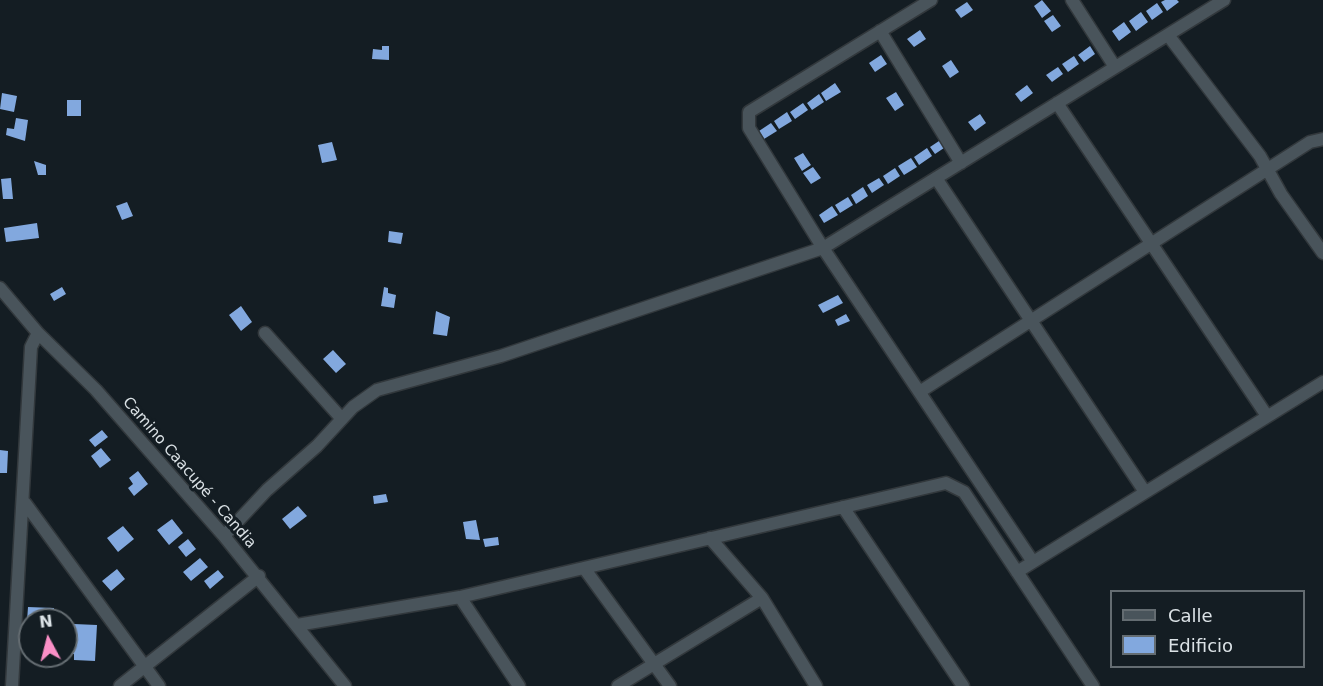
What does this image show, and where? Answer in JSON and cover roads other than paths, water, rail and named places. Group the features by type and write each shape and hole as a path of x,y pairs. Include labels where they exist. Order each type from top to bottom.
{"street":[{"path":"931,0 749,112 748,128 823,248 921,391 1033,562"},
{"path":"1072,0 1115,68"},
{"path":"224,536 267,490 317,446 354,406 377,390 501,356 823,248 1224,0"},
{"path":"880,31 961,163"},
{"path":"1168,35 1268,169 1281,194 1323,253"},
{"path":"1058,103 1153,242 1267,416"},
{"path":"921,391 1310,142 1323,139"},
{"path":"936,178 1145,492"},
{"name":"Camino Caacupé - Candia","path":"0,288 38,333 96,390 259,576 345,686"},
{"path":"10,685 25,503 31,347 38,333"},
{"path":"265,333 342,419"},
{"path":"1017,572 1323,382"},
{"path":"297,625 460,597 946,483 964,492 1090,685"},
{"path":"25,503 159,686"},
{"path":"843,507 963,686"},
{"path":"710,538 762,598 816,686"},
{"path":"584,568 669,686"},
{"path":"120,686 259,576"},
{"path":"460,597 519,686"},
{"path":"618,686 762,598"}]}
